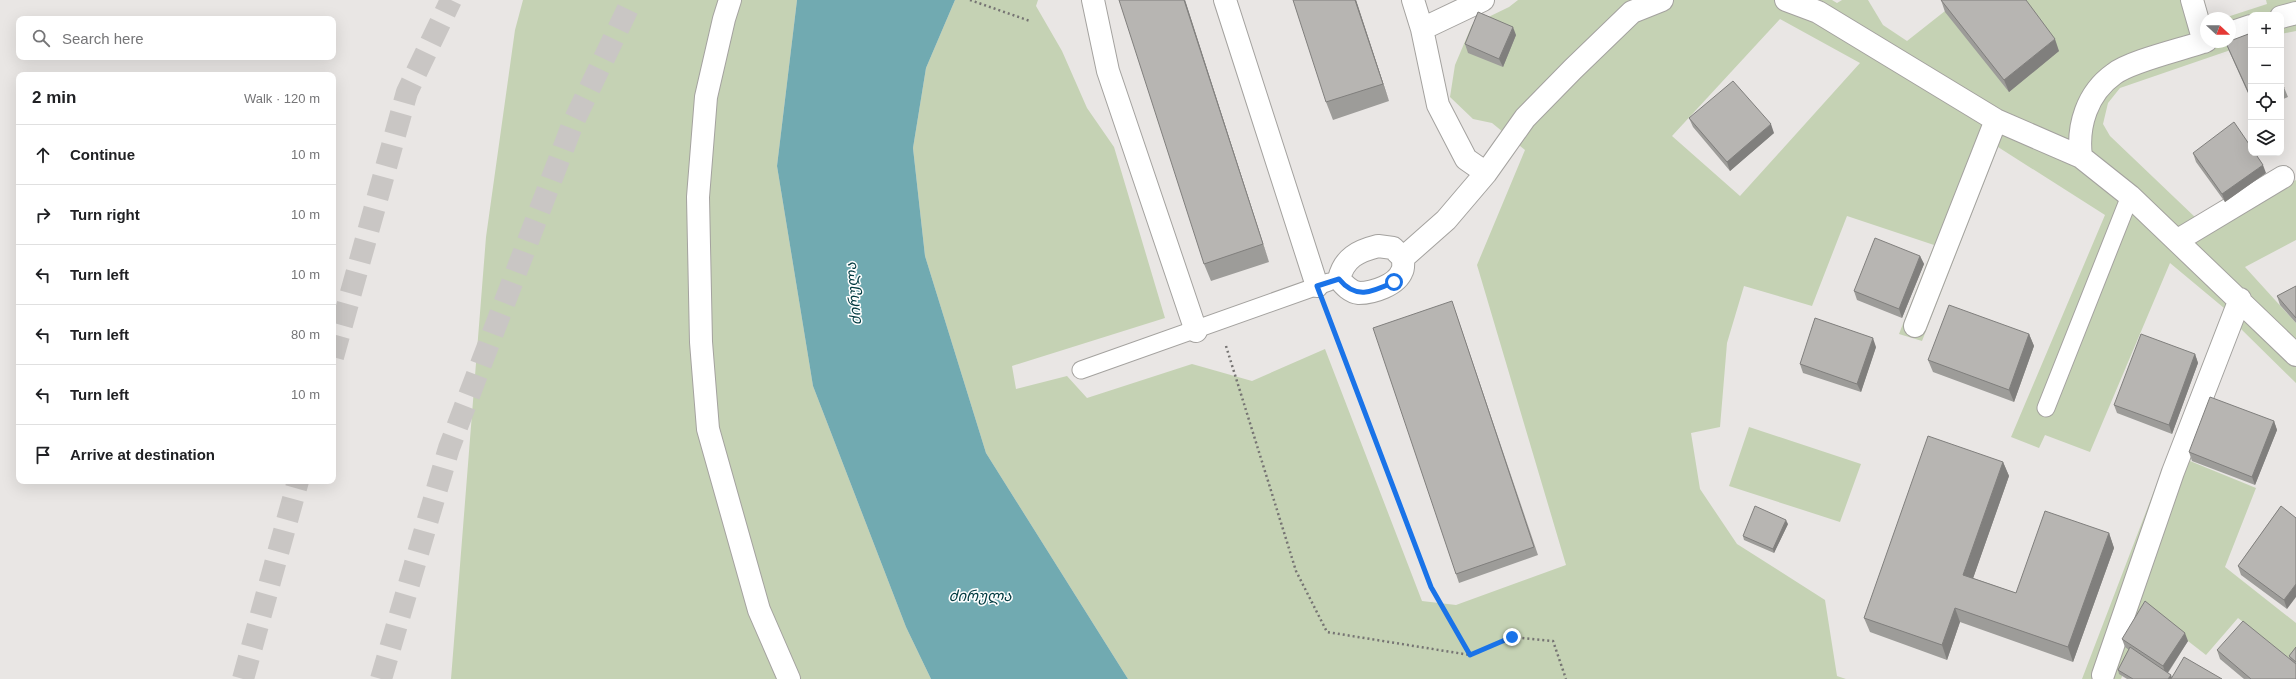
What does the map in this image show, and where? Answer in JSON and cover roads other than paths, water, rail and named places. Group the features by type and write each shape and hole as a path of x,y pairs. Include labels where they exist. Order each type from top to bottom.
{"street":[{"path":"730,0 724,19 706,97 698,197 701,342 708,429 759,610 788,679"},
{"path":"1093,0 1108,71 1196,331"},
{"path":"1226,0 1317,286"},
{"path":"1413,0 1422,28 1438,105 1466,159 1486,173"},
{"path":"1422,28 1483,0"},
{"path":"1403,258 1394,248 1378,246 1359,251 1341,270 1339,279 1346,288 1358,293 1376,290 1394,282 1402,271 1403,258 1446,220 1486,173 1525,118 1632,12 1662,0"},
{"path":"1786,0 1818,12 1996,120 2081,157 2130,196 2178,240 2296,355"},
{"path":"2192,0 2200,26"},
{"path":"2276,0 2279,12"},
{"path":"2284,15 2296,13"},
{"path":"2236,31 2248,27"},
{"path":"2081,157 2078,138 2086,108 2098,88 2115,73 2200,44"},
{"path":"1915,326 1996,120"},
{"path":"2178,240 2283,177"},
{"path":"2103,675 2173,472 2240,299"}],"lane":[{"path":"2046,408 2130,196"},
{"path":"1081,370 1196,331 1339,279"}],"water":[{"name":"ძირულა","path":"797,0 955,0 926,68 913,148 925,256 986,453 1128,679 931,679 906,627 813,386 777,166"}],"tunnel":[{"path":"336,346 407,92 451,0"},
{"path":"381,679 449,448 573,123 632,0"},
{"path":"243,679 297,484"}]}
